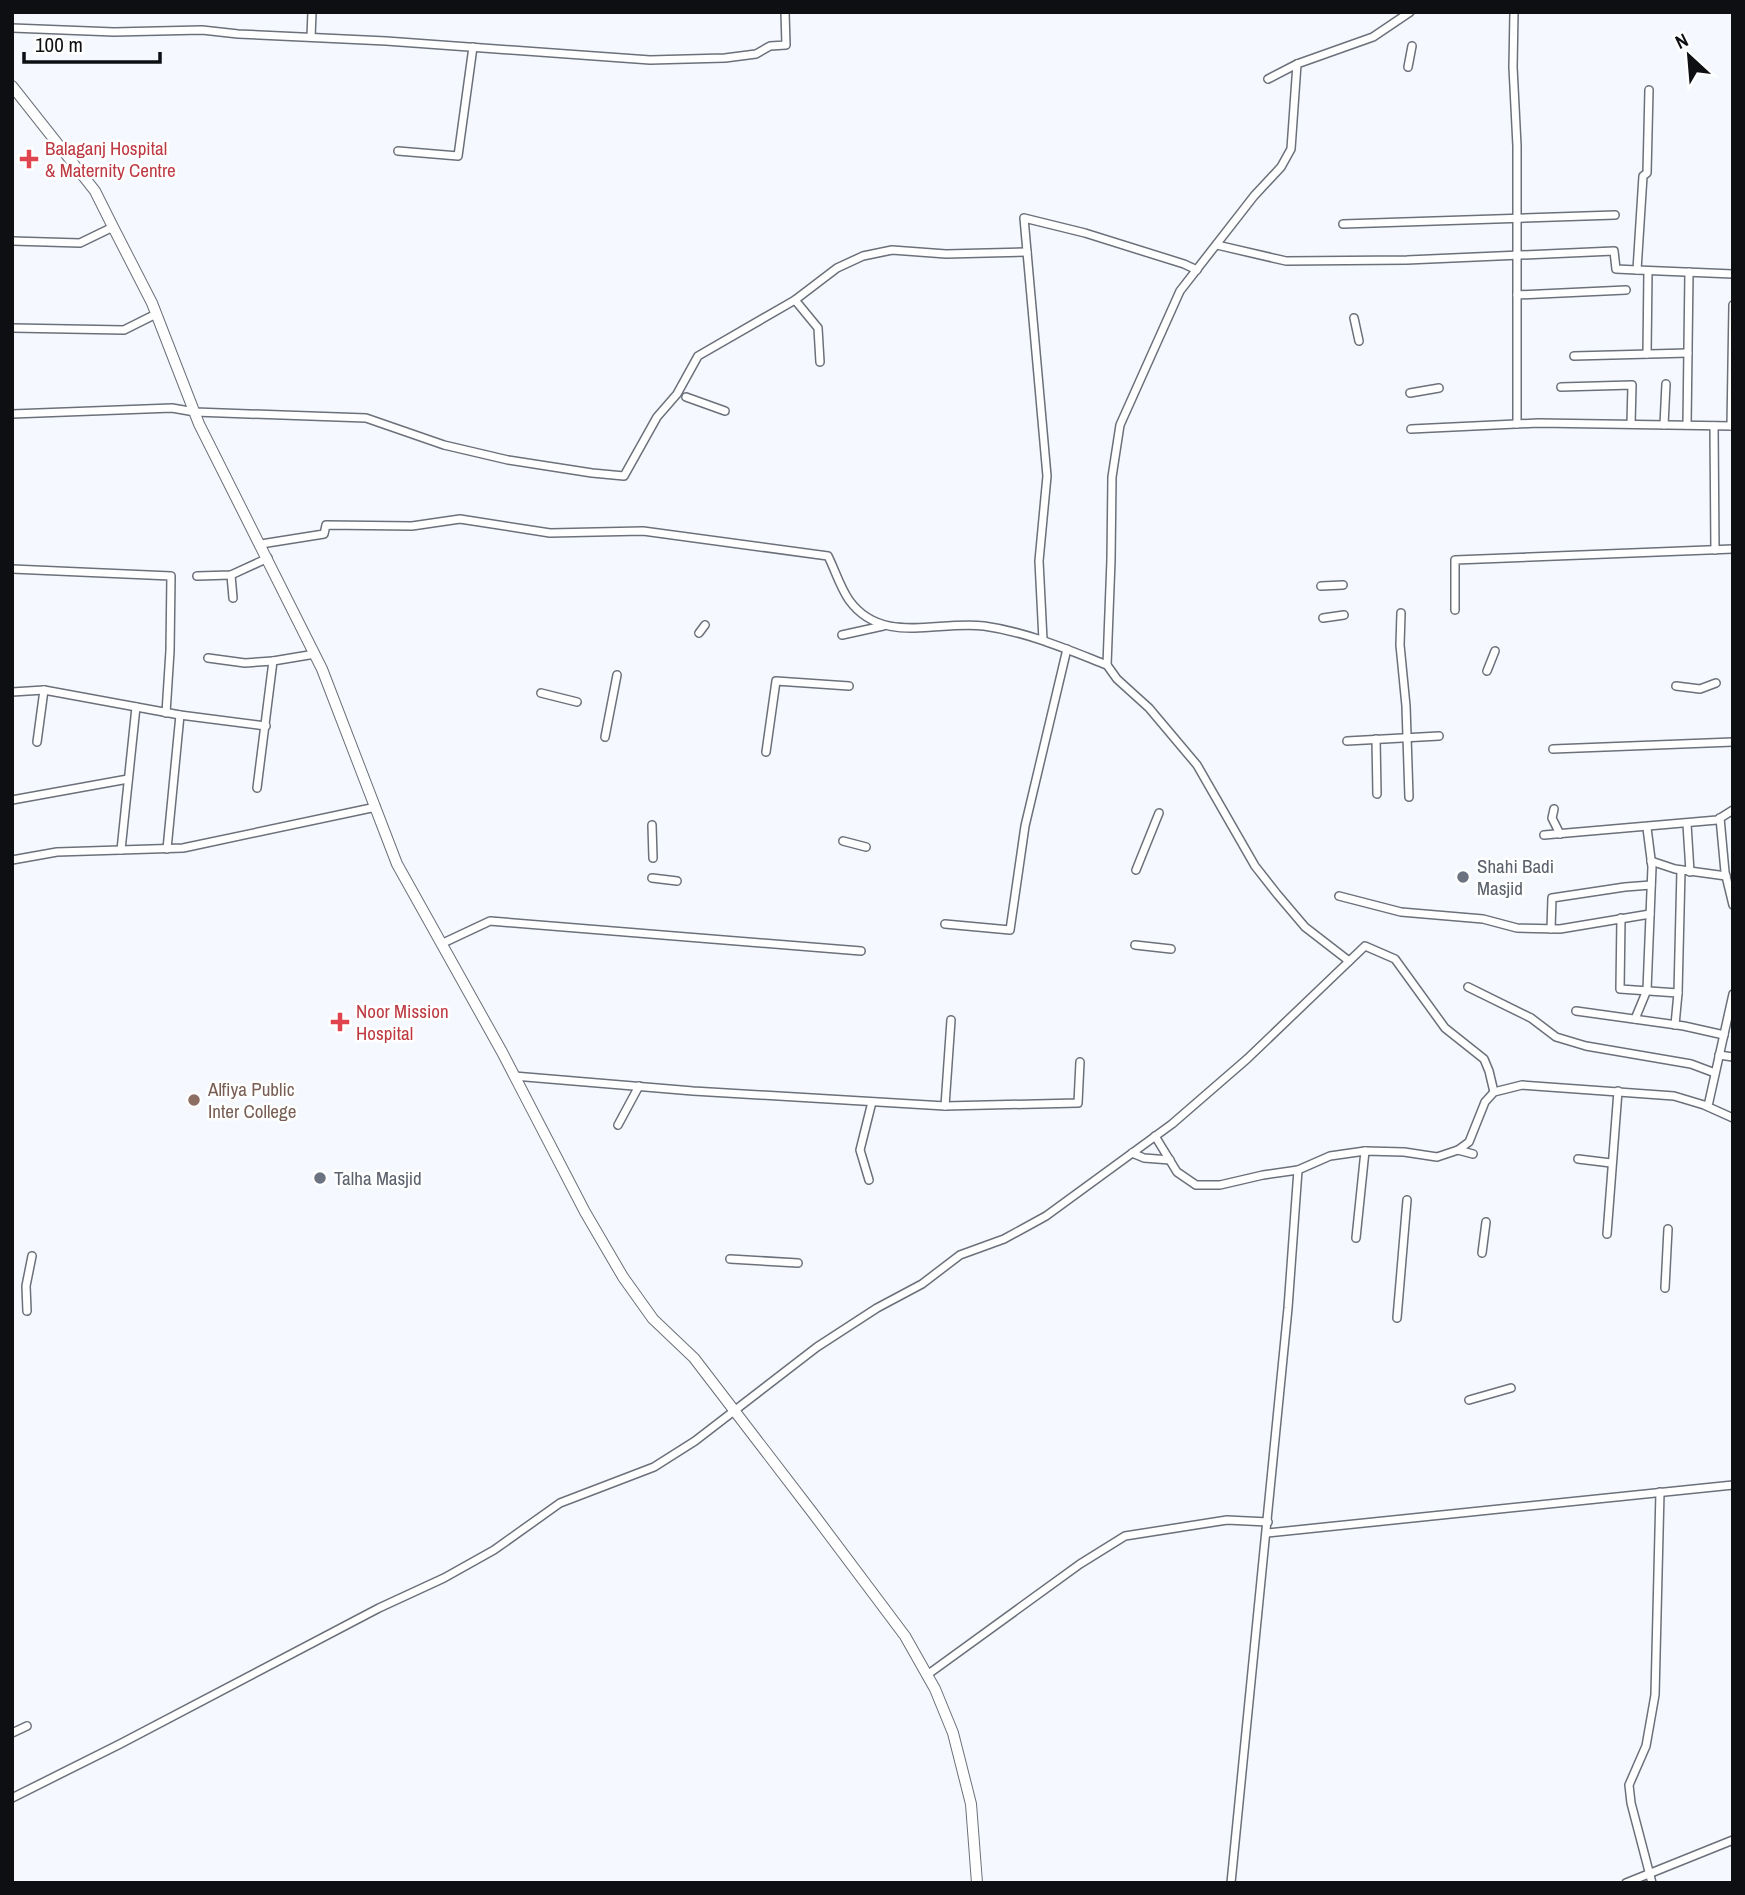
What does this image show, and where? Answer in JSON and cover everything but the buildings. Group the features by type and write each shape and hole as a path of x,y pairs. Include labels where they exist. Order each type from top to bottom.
{"street":[{"path":"311,37 312,12"},
{"path":"12,28 114,32 202,30 650,60 725,58 756,54 770,46 786,45 785,12"},
{"path":"1268,79 1297,64 1373,37 1410,12"},
{"path":"1514,12 1517,424"},
{"path":"1408,66 1412,46"},
{"path":"398,151 458,156 472,47"},
{"path":"1107,665 1112,477 1120,425 1180,291 1254,196 1281,167 1291,149 1297,64"},
{"path":"12,86 95,191 156,314 195,412 315,654 397,864 514,1076 582,1208 623,1277 653,1319 694,1358 905,1636 927,1675 953,1733 971,1804 977,1883"},
{"path":"1637,270 1643,176 1647,173 1649,90"},
{"path":"1343,225 1615,215"},
{"path":"1043,640 1040,561 1047,477 1024,218 1085,233 1197,270"},
{"path":"12,241 80,243 113,227"},
{"path":"1217,244 1286,261 1614,251 1616,269 1733,274"},
{"path":"12,414 172,408 195,412 366,418 444,445 508,460 624,476 657,417 677,394 698,356 795,300 837,268 863,256 892,250 946,254 1027,252"},
{"path":"1647,354 1648,271"},
{"path":"1687,425 1689,272"},
{"path":"1517,295 1626,290"},
{"path":"795,300 818,328 820,362"},
{"path":"1410,429 1517,424 1732,426 1733,305"},
{"path":"12,328 124,330 156,314"},
{"path":"1354,318 1359,341"},
{"path":"1574,356 1688,353"},
{"path":"1664,425 1665,384"},
{"path":"1561,387 1632,385 1631,424"},
{"path":"1410,393 1439,388"},
{"path":"686,397 725,411"},
{"path":"1714,426 1715,550"},
{"path":"261,544 324,534 326,525 412,526 460,519 550,533 657,533 828,556 847,598 858,611 883,626"},
{"path":"1455,610 1455,560 1733,549"},
{"path":"197,576 231,575 268,558"},
{"path":"12,569 171,576 166,713"},
{"path":"231,575 233,598"},
{"path":"1321,586 1343,585"},
{"path":"1401,613 1400,645 1406,706 1409,797"},
{"path":"1323,618 1345,615"},
{"path":"842,635 883,626 908,629 967,624 999,628 1043,640 1107,665 1117,679 1149,708 1197,765 1255,866 1305,927 1349,961"},
{"path":"699,633 705,625"},
{"path":"945,924 1010,930 1025,826 1067,649"},
{"path":"1488,671 1495,651"},
{"path":"208,658 245,663 315,654"},
{"path":"257,788 273,661"},
{"path":"605,737 617,675"},
{"path":"766,752 776,681 849,686"},
{"path":"1676,686 1700,689 1716,683"},
{"path":"12,692 44,690 166,713 266,726"},
{"path":"37,742 44,690"},
{"path":"541,693 577,702"},
{"path":"121,850 136,706"},
{"path":"167,849 180,715"},
{"path":"1347,741 1439,736"},
{"path":"1376,739 1377,794"},
{"path":"1553,749 1733,742"},
{"path":"12,800 128,779"},
{"path":"12,860 57,852 183,848 376,807"},
{"path":"1554,809 1552,818 1560,834"},
{"path":"1544,835 1717,821 1733,810"},
{"path":"1136,870 1159,813"},
{"path":"1720,818 1726,876 1733,905"},
{"path":"1687,824 1690,872"},
{"path":"652,825 653,858"},
{"path":"1635,1019 1647,990 1651,861 1647,828"},
{"path":"843,841 866,847"},
{"path":"1651,861 1690,872 1726,876"},
{"path":"1675,1025 1681,870"},
{"path":"652,878 677,881"},
{"path":"1551,929 1552,898 1651,885"},
{"path":"1339,896 1401,912 1483,919 1517,928 1551,929 1650,914"},
{"path":"1621,918 1620,989 1678,993"},
{"path":"441,944 490,921 861,951"},
{"path":"1135,946 1171,949"},
{"path":"12,1798 379,1608 444,1578 495,1550 560,1503 654,1467 695,1441 824,1342 877,1308 922,1284 960,1255 1004,1239 1046,1216 1132,1153 1247,1059 1364,946 1395,959 1445,1028 1484,1059 1494,1092"},
{"path":"1468,987 1531,1018 1556,1037 1586,1046 1691,1064 1715,1073"},
{"path":"1708,1106 1733,994"},
{"path":"1576,1011 1724,1035"},
{"path":"945,1106 951,1020"},
{"path":"1719,1055 1733,1057"},
{"path":"514,1076 945,1106 1078,1103 1080,1062"},
{"path":"1155,1136 1177,1172 1196,1185 1220,1185 1263,1175 1298,1171 1330,1156 1365,1150 1437,1157 1458,1150 1469,1142 1485,1102 1494,1092 1522,1085 1674,1096 1708,1106 1733,1118"},
{"path":"618,1125 639,1086"},
{"path":"1607,1234 1618,1091"},
{"path":"869,1180 860,1150 872,1102"},
{"path":"1356,1238 1365,1150"},
{"path":"1458,1150 1473,1154"},
{"path":"1132,1153 1144,1158 1170,1160"},
{"path":"1578,1159 1611,1163"},
{"path":"1231,1883 1289,1308 1298,1171"},
{"path":"1397,1318 1407,1200"},
{"path":"1482,1253 1486,1222"},
{"path":"1665,1288 1668,1229"},
{"path":"27,1311 26,1286 32,1256"},
{"path":"730,1259 798,1263"},
{"path":"1469,1400 1511,1388"},
{"path":"1267,1533 1733,1485"},
{"path":"1652,1883 1631,1803 1629,1785 1646,1746 1655,1695 1660,1492"},
{"path":"927,1675 1080,1564 1125,1536 1227,1520 1268,1522"},
{"path":"12,1733 27,1726"},
{"path":"1626,1883 1733,1840"}],"place":[{"name":"Balaganj Hospital & Maternity Centre","path":"29,159"},
{"name":"Shahi Badi Masjid","path":"1463,877"},
{"name":"Noor Mission Hospital","path":"340,1022"},
{"name":"Alfiya Public Inter College","path":"194,1100"},
{"name":"Talha Masjid","path":"320,1178"}]}
